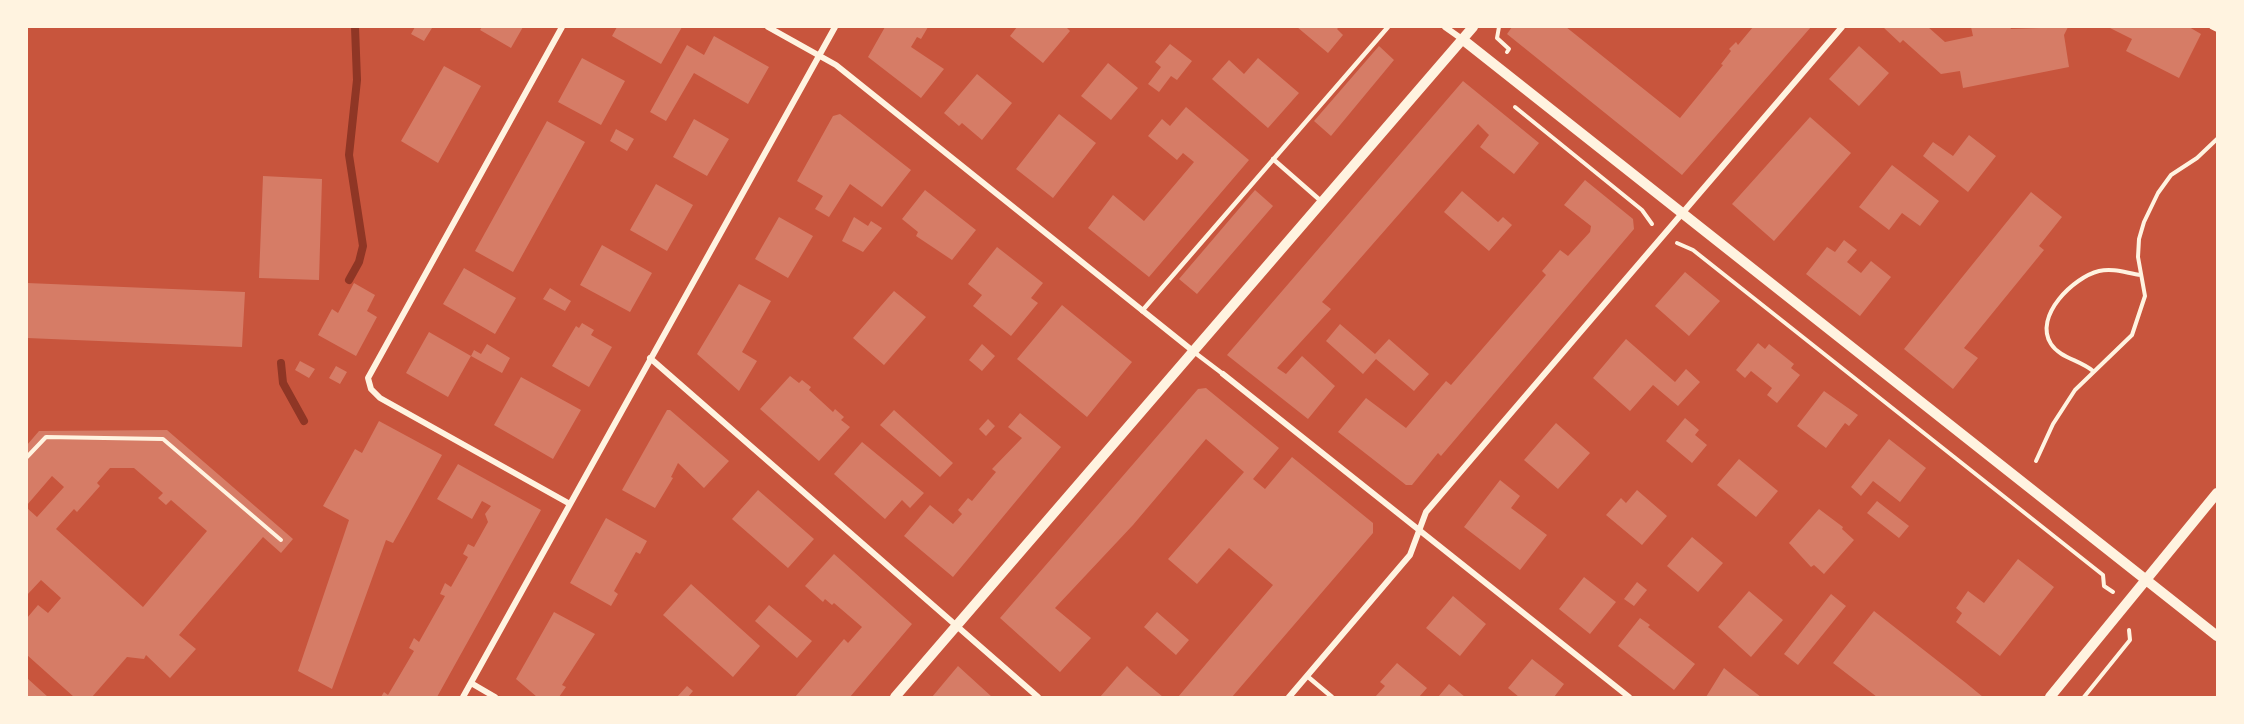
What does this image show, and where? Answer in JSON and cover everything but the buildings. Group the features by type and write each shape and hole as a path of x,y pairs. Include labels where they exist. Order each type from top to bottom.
{"street":[{"path":"562,27 368,378 371,389 380,398 570,504"},
{"path":"768,27 836,65 1193,351"},
{"path":"463,697 835,27"},
{"path":"1446,27 2217,636"},
{"path":"895,697 1473,27"},
{"path":"1288,697 1410,555 1426,512 1842,27"},
{"path":"650,358 1038,697"},
{"path":"1223,374 1629,697"},
{"path":"2050,697 2217,493"},
{"path":"471,683 495,697"}],"lane":[{"path":"1142,311 1388,27"},
{"path":"1273,159 1322,202"},
{"path":"1193,351 1223,374"},
{"path":"1307,676 1332,697"}],"path":[{"path":"1499,27 1497,38 1509,49"},
{"path":"2211,27 2217,30"},
{"path":"1509,103 1642,210 1648,221"},
{"path":"2036,461 2053,424 2074,390 2132,335 2145,296 2139,239 2144,222 2158,193 2171,175 2197,158 2217,139"},
{"path":"1680,245 1693,250 2103,575 2104,586"},
{"path":"2093,371 2082,361 2061,354 2049,340 2048,326 2055,305 2071,285 2090,273 2111,269 2141,275"},
{"path":"27,457 46,437 163,439 281,540"},
{"path":"2084,697 2130,640 2129,629 2135,622"}],"waterway":[{"path":"349,280 359,262 363,246 349,155 357,80 355,27"},
{"path":"281,363 283,383 304,421"}]}
